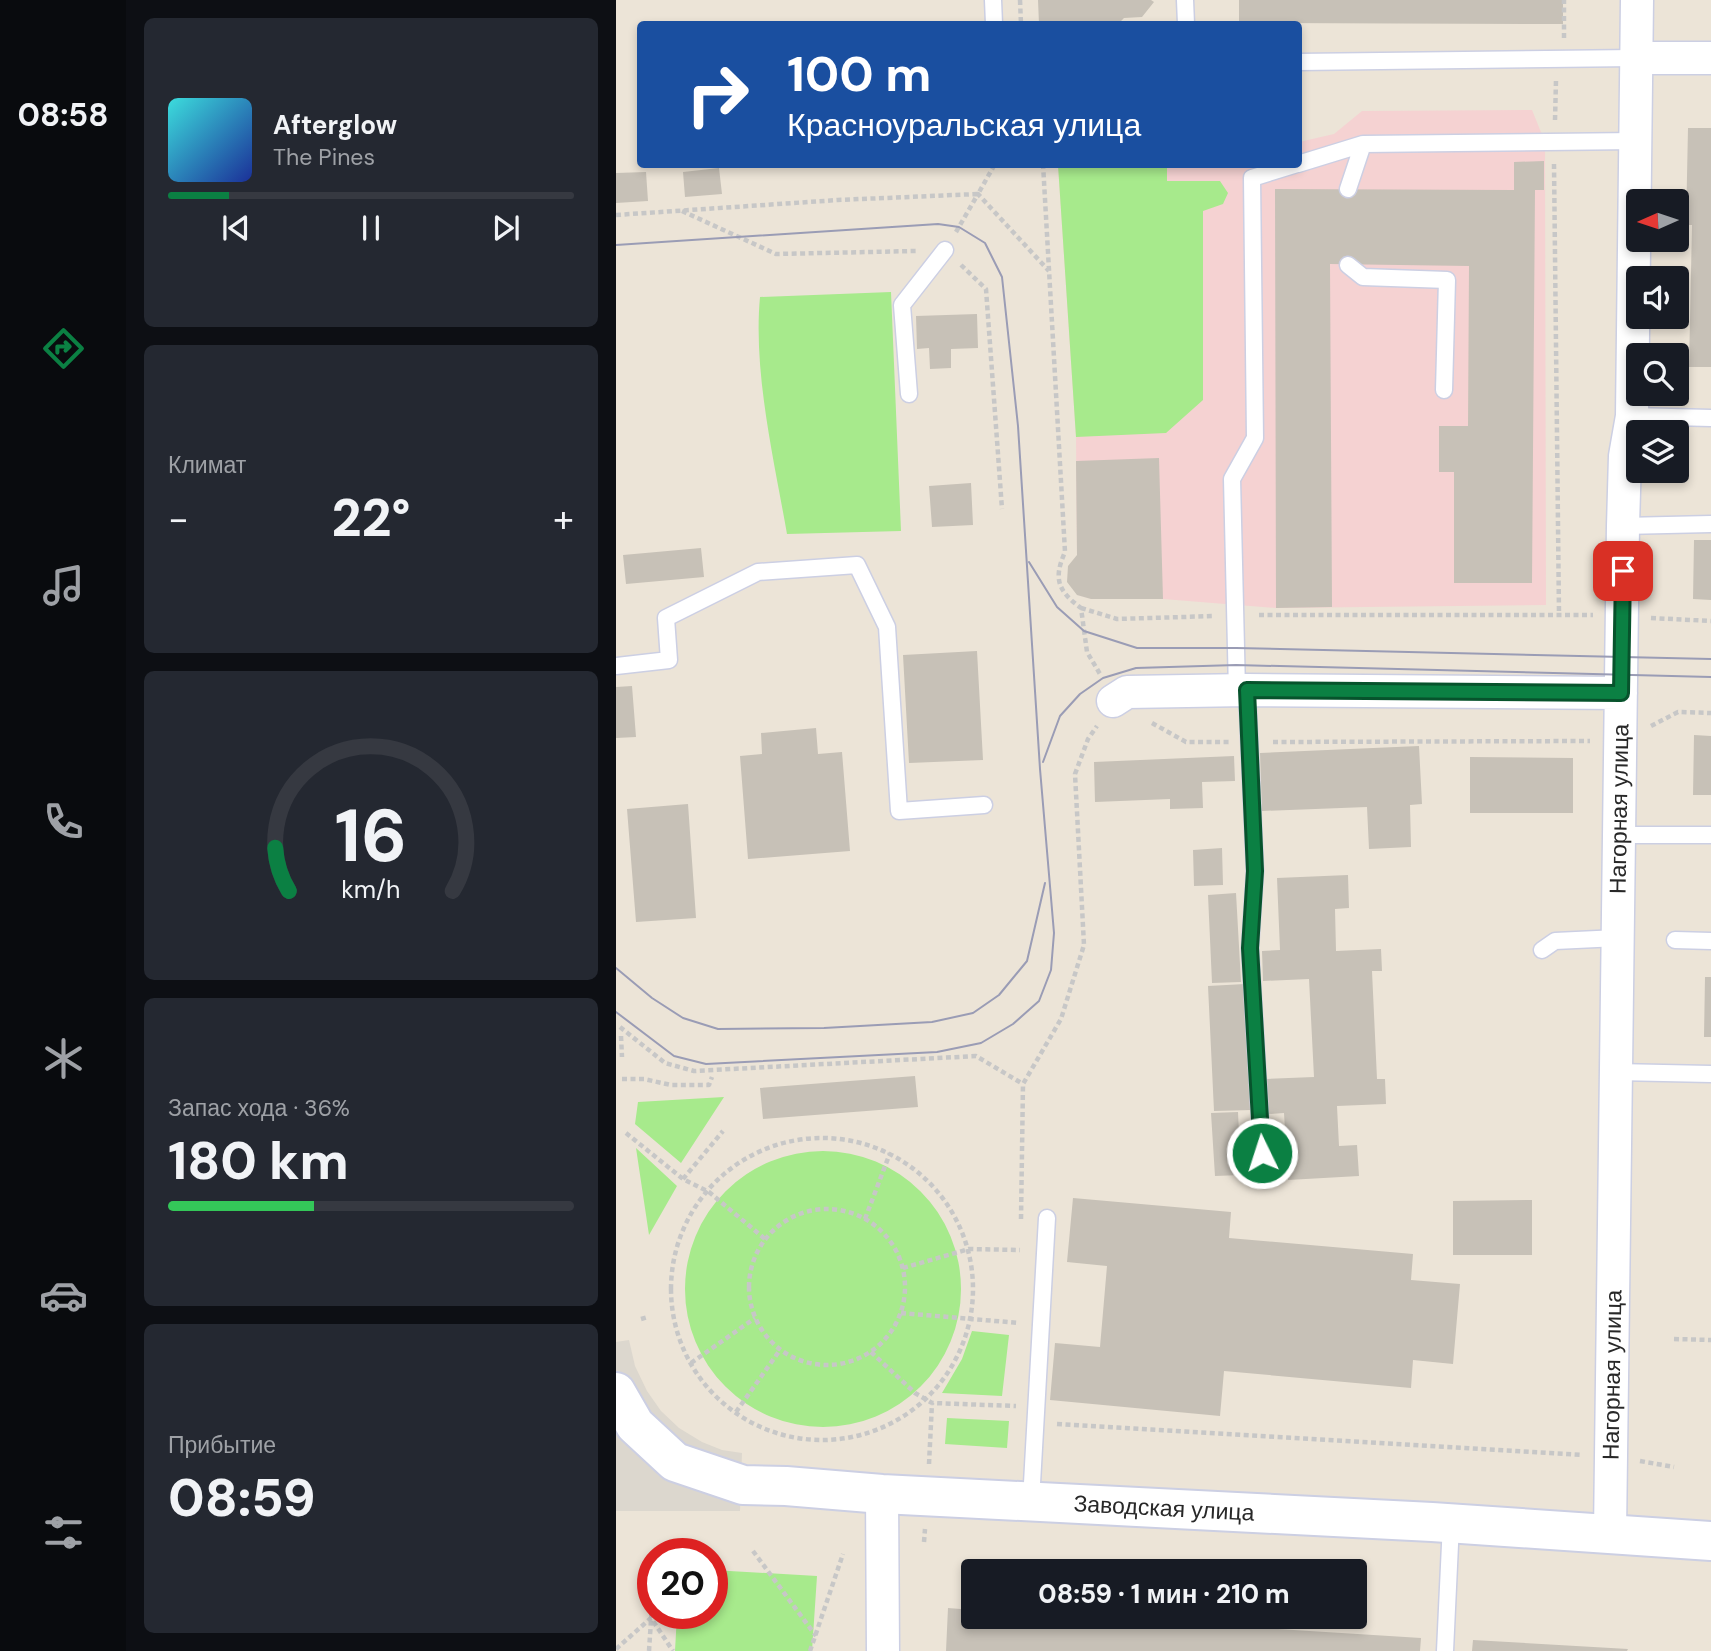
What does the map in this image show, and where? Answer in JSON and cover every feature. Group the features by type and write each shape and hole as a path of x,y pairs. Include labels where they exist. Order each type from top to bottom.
{"street":[{"name":"Нагорная улица","path":"1610,1534 1623,526 1625,456 1632,416 1637,0"},
{"path":"1636,58 1711,58"},
{"path":"1113,701 1127,692 1242,690 1621,693"},
{"name":"Заводская улица","path":"616,1392 625,1433 675,1462 743,1485 1451,1523 1711,1541"},
{"path":"883,1494 883,1651"}],"lane":[{"path":"993,0 994,21"},
{"path":"1185,0 1186,21"},
{"path":"1302,62 1636,58"},
{"path":"1302,163 1363,144 1636,141"},
{"path":"1348,189 1363,144"},
{"path":"1262,1153 1250,948 1255,871 1234,615 1232,479 1255,438 1252,178 1285,168"},
{"path":"909,394 902,305 945,250"},
{"path":"1348,265 1363,277 1447,280 1444,390"},
{"path":"1632,416 1711,418"},
{"path":"1623,526 1711,524"},
{"path":"616,666 669,660 666,618 758,572 857,565 887,627 899,811 984,805"},
{"path":"1619,835 1711,835"},
{"path":"1542,950 1555,941 1618,938"},
{"path":"1675,940 1711,941"},
{"path":"1616,1072 1711,1074"},
{"path":"1031,1501 1047,1219"},
{"path":"1445,1651 1451,1523"}],"path":[{"path":"1020,0 1021,21"},
{"path":"1559,614 1554,141 1558,59 1563,44 1564,0"},
{"path":"945,250 993,168"},
{"path":"616,215 978,194"},
{"path":"978,194 1050,271"},
{"path":"682,211 776,254 945,250 986,289 1003,509"},
{"path":"1081,608 1117,619 1234,615 1559,614 1711,621"},
{"path":"620,1027 665,1063 694,1070 976,1056 1023,1084 1061,1019 1084,945 1075,774 1088,739 1113,701"},
{"path":"1678,712 1711,713"},
{"path":"621,1036 622,1057"},
{"path":"622,1079 644,1079 671,1086 709,1085 712,1077"},
{"path":"683,1179 723,1131"},
{"path":"626,1133 683,1179 709,1192 765,1239"},
{"path":"844,1139 890,1153 925,1177 952,1210 969,1249 974,1284 971,1319 954,1363 925,1401 891,1424 852,1437 812,1440 772,1431 736,1412 710,1390 691,1363 670,1315 668,1282 675,1239 709,1192 751,1156 796,1140 844,1139"},
{"path":"865,1219 890,1153"},
{"path":"814,1209 841,1209 865,1219 882,1231 895,1248 903,1268 905,1291 901,1313 889,1335 872,1352 850,1363 825,1366 801,1362 780,1350 765,1336 755,1318 749,1297 749,1274 756,1253 765,1239 789,1218 814,1209"},
{"path":"903,1268 969,1249 1020,1250"},
{"path":"901,1313 1019,1323"},
{"path":"640,1318 648,1317"},
{"path":"691,1363 755,1318"},
{"path":"1674,1339 1711,1340"},
{"path":"736,1412 780,1350"},
{"path":"872,1352 925,1401 1015,1406 1035,1422 1611,1456 1674,1467"},
{"path":"752,1551 816,1636"},
{"path":"810,1651 843,1554"},
{"path":"616,1649 639,1629"},
{"path":"649,1651 650,1629"},
{"path":"658,1629 673,1651"}],"shaded area":[{"path":"1532,110 1545,142 1546,605 1276,608 1163,599 1091,599 1077,555 1076,437 1058,168 1302,168 1302,141 1334,134 1362,111"},
{"path":"629,1340 635,1366 647,1391 661,1411 679,1428 702,1442 722,1450 742,1453 740,1511 616,1511 616,1342"}],"green space":[{"path":"1058,168 1167,168 1167,181 1220,181 1228,193 1223,204 1203,211 1203,400 1166,433 1076,437"},
{"path":"891,292 901,531 787,534 762,385 759,355 760,297"},
{"path":"724,1097 681,1163 635,1124 638,1102"},
{"path":"636,1148 677,1186 649,1235"},
{"path":"823,1151 850,1154 876,1162 900,1174 921,1191 938,1212 950,1236 958,1262 961,1289 958,1316 950,1342 938,1366 921,1387 900,1404 876,1416 850,1424 823,1427 796,1424 770,1416 746,1404 725,1387 708,1366 696,1342 688,1316 685,1289 688,1262 696,1236 708,1212 725,1191 746,1174 770,1162 796,1154"},
{"path":"972,1331 1009,1335 1002,1396 942,1393 962,1359"},
{"path":"947,1418 1009,1421 1007,1448 945,1444"},
{"path":"728,1571 817,1576 812,1651 675,1651 676,1629 728,1629"}],"building":[{"path":"1038,0 1154,2 1142,17 1124,18 1121,21 1039,21"},
{"path":"1239,0 1563,0 1563,24 1239,21"},
{"path":"1688,128 1711,128 1711,367 1689,367 1692,225 1689,225 1689,189 1687,189"},
{"path":"1544,161 1544,190 1535,190 1532,583 1454,583 1454,472 1439,472 1439,426 1468,426 1469,266 1330,264 1332,607 1276,608 1275,189 1514,190 1514,162"},
{"path":"719,168 722,194 685,197 683,172"},
{"path":"646,172 648,201 616,203 616,173"},
{"path":"977,314 978,348 951,349 951,368 930,369 929,348 917,349 916,316"},
{"path":"1159,458 1163,599 1091,599 1077,595 1067,582 1068,566 1077,555 1076,461"},
{"path":"971,483 973,525 932,527 929,486"},
{"path":"1694,540 1711,540 1711,600 1693,599"},
{"path":"701,548 704,577 626,584 623,555"},
{"path":"977,651 983,760 909,763 903,655"},
{"path":"632,686 636,737 616,738 616,687"},
{"path":"816,728 818,754 842,752 850,851 748,859 740,756 762,754 761,733"},
{"path":"1694,735 1711,736 1711,795 1693,795"},
{"path":"1419,746 1422,804 1410,805 1411,847 1369,849 1367,807 1262,811 1260,753"},
{"path":"1234,756 1235,781 1202,782 1203,808 1170,809 1170,799 1095,802 1094,762"},
{"path":"1470,757 1573,758 1573,813 1470,813"},
{"path":"688,804 696,918 636,922 627,809"},
{"path":"1222,848 1223,885 1194,886 1193,850"},
{"path":"1348,875 1349,908 1335,909 1336,951 1381,949 1382,971 1372,971 1377,1079 1385,1079 1386,1104 1337,1106 1339,1146 1357,1145 1359,1176 1288,1180 1284,1113 1268,1114 1266,1079 1314,1077 1309,979 1263,981 1262,951 1280,950 1277,878"},
{"path":"1236,893 1241,982 1212,983 1208,895"},
{"path":"1705,977 1711,977 1711,1037 1704,1037"},
{"path":"1245,984 1252,1110 1214,1111 1208,986"},
{"path":"915,1076 918,1107 763,1119 760,1088"},
{"path":"1238,1112 1241,1175 1215,1176 1211,1113"},
{"path":"1073,1198 1231,1212 1229,1238 1413,1254 1411,1280 1460,1284 1453,1364 1413,1360 1411,1388 1224,1371 1220,1416 1050,1400 1055,1343 1100,1347 1107,1266 1067,1262"},
{"path":"1532,1200 1532,1255 1453,1255 1453,1201"},
{"path":"948,1608 961,1609 961,1629 1279,1629 1421,1638 1420,1651 946,1651"},
{"path":"1473,1640 1628,1649 1472,1651"}],"tram line":[{"path":"616,245 938,224 959,227 985,243 1002,277 1018,426 1040,769 1054,933 1051,970 1039,1001 1013,1024 981,1043 937,1052 706,1064 674,1056 616,1012"},
{"path":"1029,562 1057,607 1084,631 1137,648 1711,659"},
{"path":"1043,762 1060,716 1080,694 1103,678 1136,668 1236,665 1711,677"},
{"path":"616,968 652,998 683,1018 718,1029 824,1028 932,1022 973,1013 999,995 1027,961 1045,883"}],"route":[{"path":"1262,1153 1250,948 1255,871 1247,690 1621,693 1623,571"}]}
